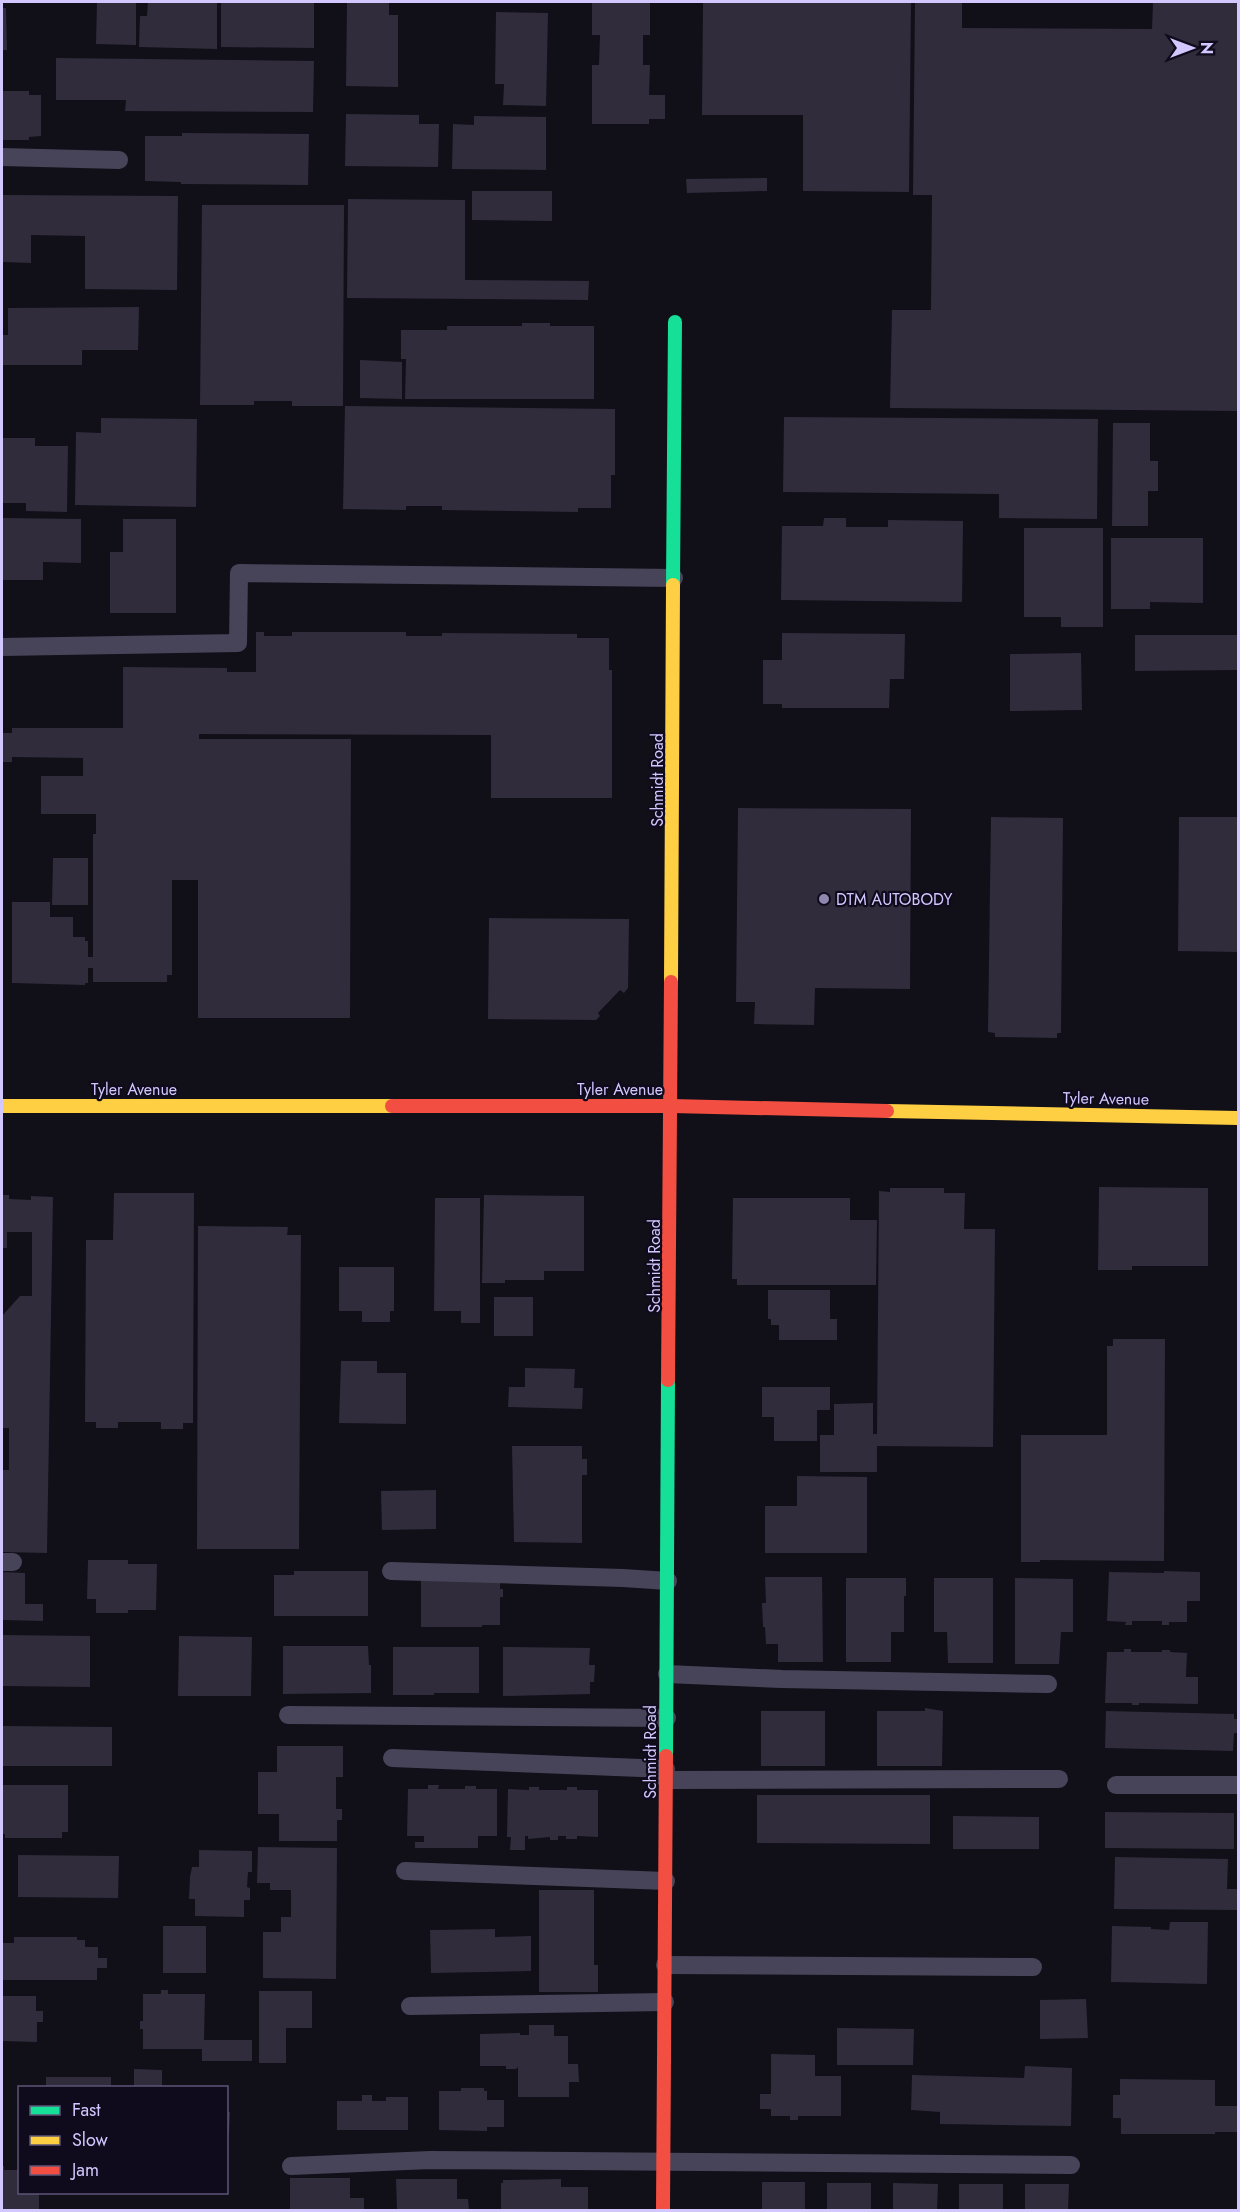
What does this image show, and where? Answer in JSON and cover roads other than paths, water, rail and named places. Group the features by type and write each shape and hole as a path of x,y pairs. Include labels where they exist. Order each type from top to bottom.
{"street":[{"name":"Schmidt Road","path":"663,2211 672,1106 675,322"},
{"name":"Tyler Avenue","path":"2,1106 672,1106 1239,1118"}],"lane":[{"path":"2,157 119,160"},
{"path":"2,647 238,643 239,573 674,578"},
{"path":"391,1571 668,1581"},
{"path":"667,1674 1048,1684"},
{"path":"288,1715 667,1718"},
{"path":"392,1758 666,1774 1059,1779"},
{"path":"1116,1785 1239,1785"},
{"path":"405,1870 666,1881"},
{"path":"665,1965 1033,1966"},
{"path":"410,2006 665,2002"},
{"path":"291,2166 430,2160 1071,2165"}],"place":[{"name":"DTM AUTOBODY","path":"824,899"}]}
